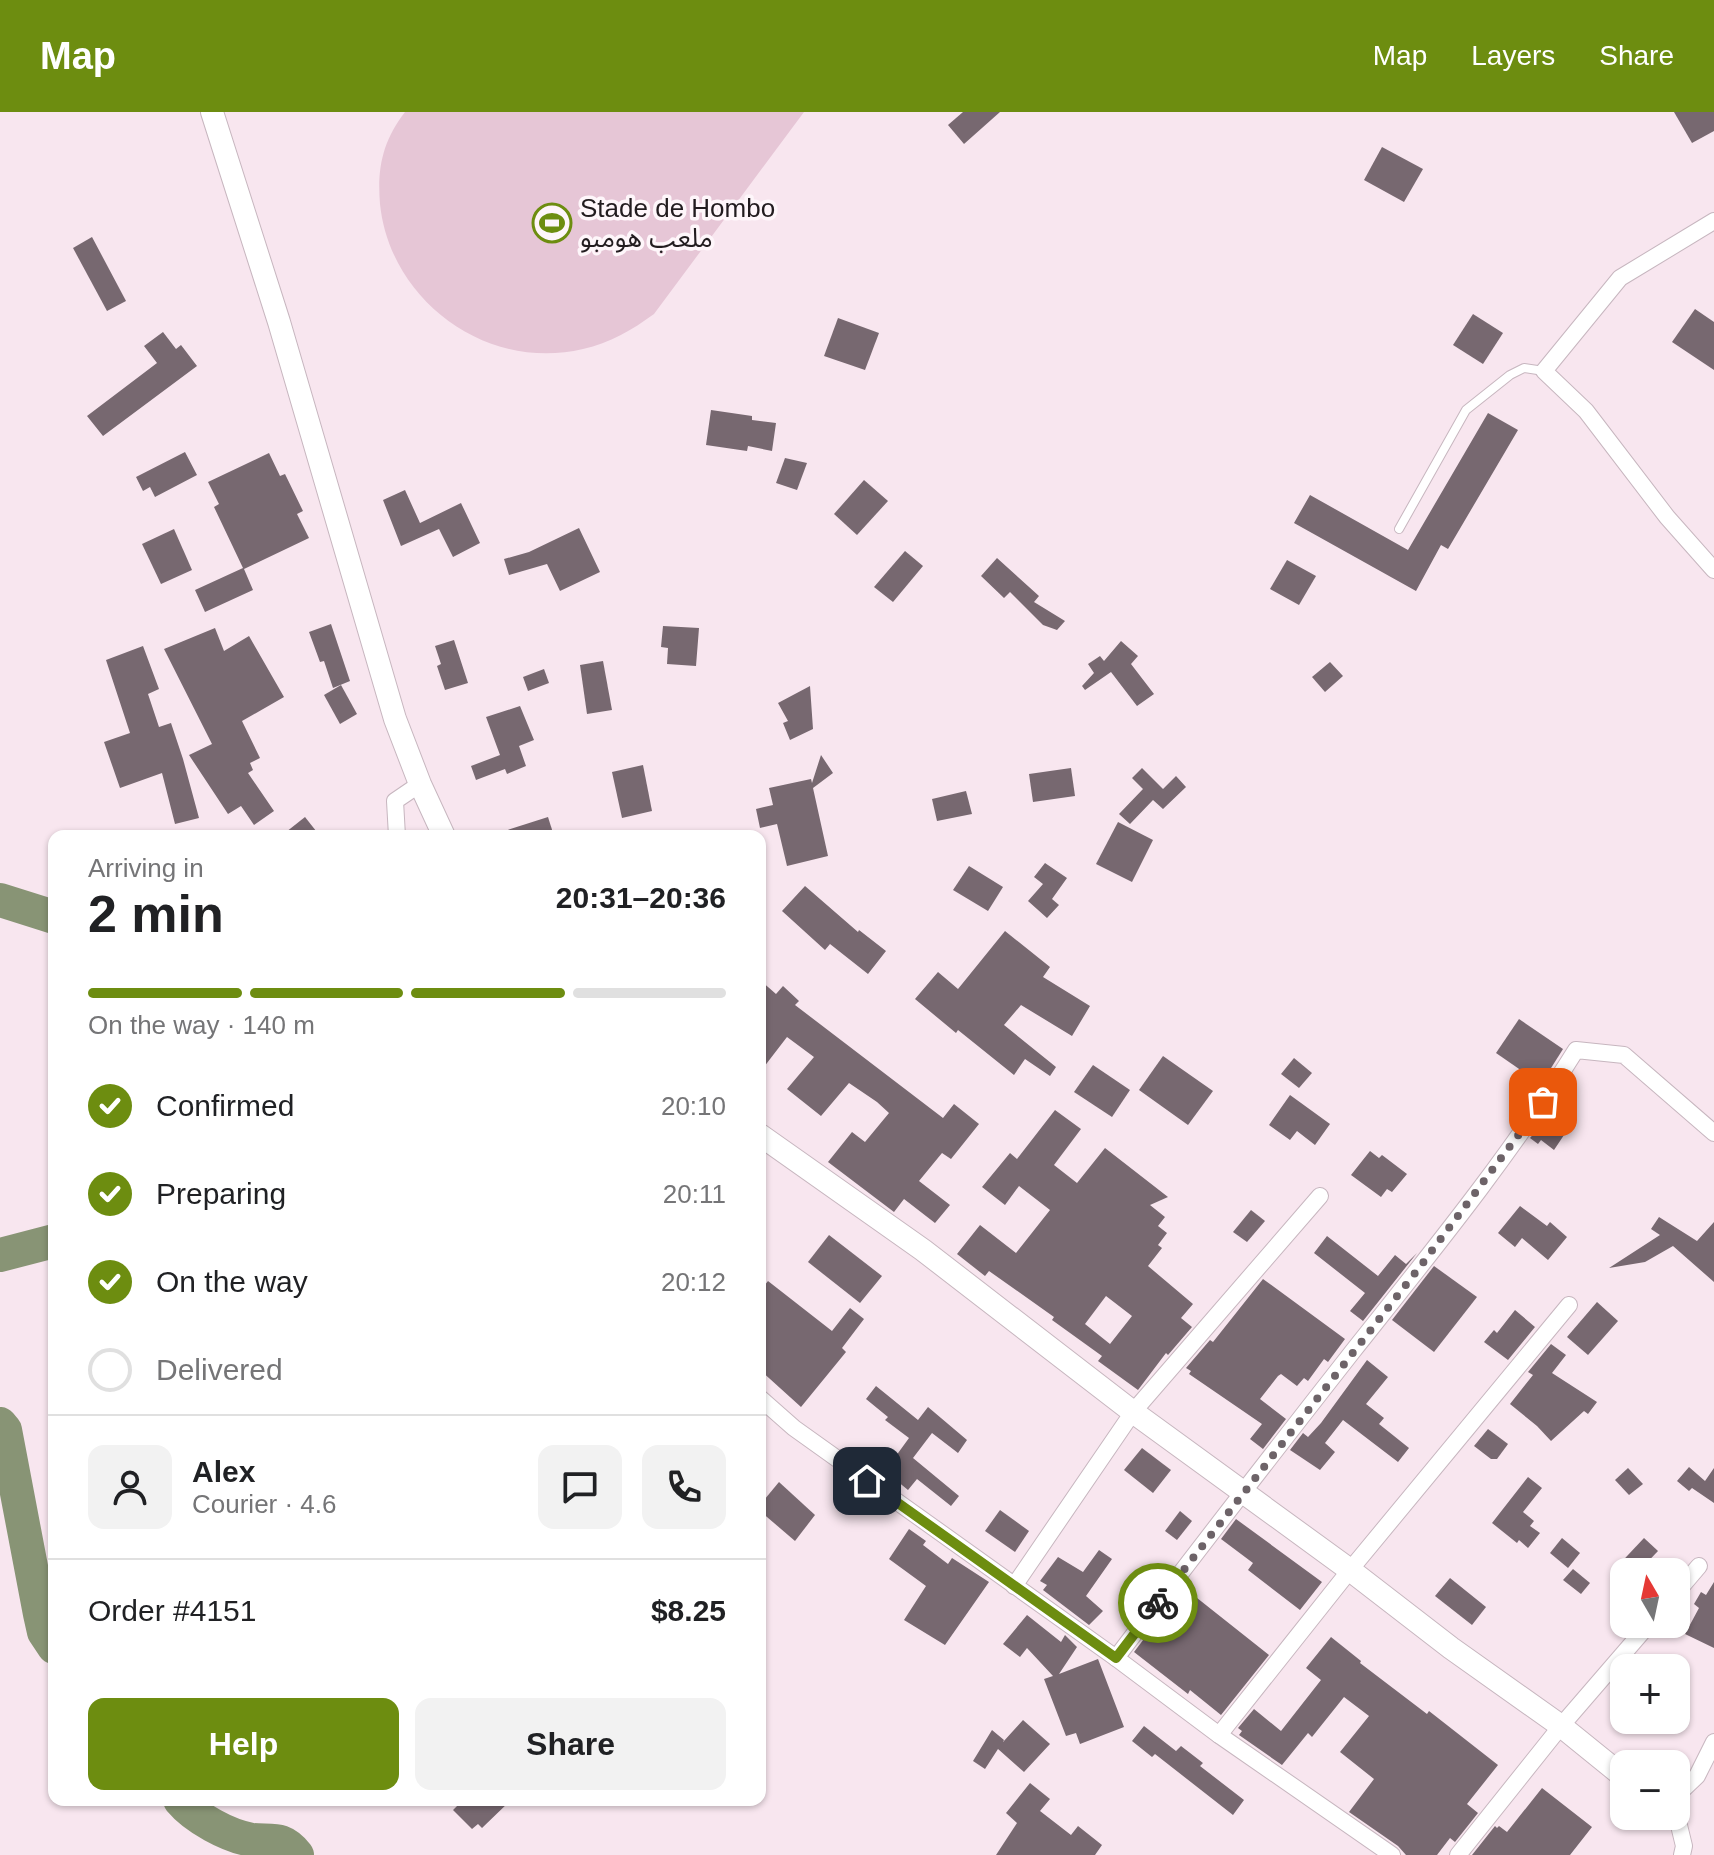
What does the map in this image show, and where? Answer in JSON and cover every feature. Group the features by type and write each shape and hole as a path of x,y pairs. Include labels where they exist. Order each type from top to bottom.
{"street":[{"path":"212,112 279,322 395,719 441,830"},
{"path":"1714,221 1620,278 1544,371 1586,411 1667,517 1714,570"},
{"path":"397,830 395,801 420,784"},
{"path":"1116,1658 1419,1268 1543,1102 1576,1050 1624,1055 1714,1133"},
{"path":"766,1139 923,1250 1133,1412 1561,1726 1610,1766"},
{"path":"1014,1586 1133,1412 1320,1196"},
{"path":"1219,1735 1350,1570 1569,1305"},
{"path":"766,1403 794,1428 1219,1735 1392,1855"},
{"path":"1690,1577 1699,1566"},
{"path":"1458,1855 1561,1726 1637,1638"},
{"path":"1690,1783 1712,1748"},
{"path":"1680,1830 1684,1846 1682,1855"}],"lane":[{"path":"1399,529 1466,410 1510,375 1524,368 1544,371"}],"shaded area":[{"name":"Stade de Hombo ملعب هومبو","path":"405,112 804,112 654,314 629,331 602,343 583,349 547,353 512,350 479,339 449,322 423,299 402,271 388,239 379,191 383,155 391,133"}],"building":[{"path":"963,112 1000,112 964,144 948,125"},
{"path":"1674,112 1714,112 1714,131 1692,143"},
{"path":"1382,147 1423,169 1404,202 1364,180"},
{"path":"92,237 126,301 107,311 73,248"},
{"path":"1695,309 1714,322 1714,370 1672,342"},
{"path":"1473,314 1503,333 1483,364 1453,345"},
{"path":"838,318 879,333 865,370 824,356"},
{"path":"163,332 176,349 181,345 197,366 103,436 87,416 157,363 144,346"},
{"path":"711,410 776,423 772,451 748,446 747,451 706,445"},
{"path":"1488,413 1518,430 1448,549 1441,545 1416,591 1294,523 1310,495 1408,550"},
{"path":"185,452 197,475 155,497 150,487 143,491 136,477"},
{"path":"269,453 280,476 285,474 303,511 297,514 309,538 244,569 253,590 205,612 195,590 243,568 214,507 219,504 208,482"},
{"path":"785,458 807,463 797,490 776,483"},
{"path":"864,480 888,501 857,535 834,514"},
{"path":"405,490 420,523 461,503 480,543 453,557 439,529 401,546 383,500"},
{"path":"579,528 600,572 560,591 547,564 509,575 504,559 529,552"},
{"path":"174,529 192,570 161,584 142,544"},
{"path":"905,551 923,566 893,602 874,587"},
{"path":"997,558 1039,596 1034,602 1065,621 1057,630 1043,625 1010,592 1004,598 981,576"},
{"path":"1287,560 1316,576 1299,605 1270,589"},
{"path":"331,624 350,681 333,688 309,632"},
{"path":"663,626 699,628 696,666 667,664 668,648 661,647"},
{"path":"215,628 224,651 249,636 284,697 242,721 260,758 250,763 253,770 248,773 274,811 254,825 241,806 228,814 189,755 212,744 164,649"},
{"path":"454,640 468,683 445,690 437,666 441,664 435,646"},
{"path":"1121,641 1138,656 1131,664 1154,694 1137,706 1111,672 1085,690 1082,686 1094,673 1088,664 1100,656 1104,661"},
{"path":"143,646 159,689 148,694 159,727 171,723 199,818 175,824 162,773 120,788 104,742 130,733 106,660"},
{"path":"603,661 612,710 587,714 580,665"},
{"path":"1330,662 1343,676 1325,692 1312,677"},
{"path":"544,669 549,683 528,691 523,677"},
{"path":"341,685 357,714 340,724 324,695"},
{"path":"810,686 813,729 790,740 783,723 788,721 778,703"},
{"path":"520,706 534,740 519,746 526,766 507,774 505,769 476,780 471,766 500,755 486,717"},
{"path":"821,755 833,773 813,788 828,856 787,866 777,824 760,828 756,809 773,805 769,788 811,779 812,783"},
{"path":"643,765 652,811 622,818 612,772"},
{"path":"1071,768 1075,796 1033,802 1029,774"},
{"path":"1142,768 1163,789 1176,776 1186,787 1163,809 1153,800 1130,824 1119,814 1143,789 1132,778"},
{"path":"966,791 972,814 937,821 932,799"},
{"path":"305,817 315,830 289,830"},
{"path":"548,817 552,830 507,830"},
{"path":"1118,822 1153,840 1132,882 1096,864"},
{"path":"1045,863 1067,878 1052,899 1059,905 1047,918 1028,901 1043,884 1034,877"},
{"path":"969,866 1003,887 988,911 953,890"},
{"path":"805,886 858,932 886,951 868,974 830,944 825,950 782,911"},
{"path":"1005,931 1050,967 1043,977 1090,1006 1072,1036 1021,1005 1004,1025 1056,1067 1050,1076 1025,1059 1014,1075 915,999 938,972 958,989"},
{"path":"766,985 776,994 783,986 799,1001 795,1005 943,1118 954,1104 979,1124 951,1159 942,1153 919,1181 950,1205 935,1223 904,1199 894,1212 828,1162 852,1132 865,1142 889,1113 849,1083 821,1116 787,1089 814,1057 787,1037 766,1064"},
{"path":"1519,1019 1563,1049 1541,1084 1496,1053"},
{"path":"1163,1056 1213,1091 1188,1125 1139,1090"},
{"path":"1294,1058 1312,1073 1299,1088 1281,1074"},
{"path":"1093,1065 1130,1090 1112,1117 1074,1092"},
{"path":"1290,1095 1330,1124 1315,1145 1297,1131 1290,1140 1269,1125"},
{"path":"1055,1110 1081,1129 1054,1165 1077,1183 1105,1148 1168,1197 1150,1205 1165,1217 1158,1226 1167,1233 1158,1245 1162,1248 1148,1266 1193,1304 1181,1318 1192,1327 1168,1355 1166,1353 1138,1390 1098,1361 1102,1356 1052,1320 1054,1317 989,1271 985,1276 957,1254 980,1225 1016,1253 1050,1210 1019,1186 1005,1205 982,1187 1010,1153 1017,1159","holes":["1106,1296 1132,1316 1110,1344 1085,1324"]},
{"path":"1545,1121 1564,1135 1554,1150 1541,1140 1538,1144 1530,1138"},
{"path":"1370,1151 1379,1158 1382,1155 1407,1174 1392,1192 1387,1189 1381,1197 1351,1175"},
{"path":"1520,1206 1547,1226 1550,1222 1567,1237 1548,1260 1522,1238 1515,1247 1498,1233"},
{"path":"1251,1210 1265,1221 1247,1242 1233,1232"},
{"path":"1659,1217 1697,1241 1714,1222 1714,1282 1673,1246 1645,1262 1609,1268 1660,1235 1651,1229"},
{"path":"829,1235 882,1276 860,1303 808,1262"},
{"path":"1327,1236 1378,1276 1395,1255 1406,1264 1417,1253 1363,1321 1350,1311 1365,1293 1314,1253"},
{"path":"1434,1266 1477,1297 1434,1352 1392,1320"},
{"path":"1263,1279 1345,1339 1328,1362 1324,1359 1308,1381 1304,1378 1297,1386 1281,1374 1260,1399 1286,1419 1263,1449 1250,1439 1262,1424 1189,1374 1191,1371 1186,1368 1210,1340 1213,1342"},
{"path":"768,1281 832,1331 850,1308 864,1319 842,1348 846,1352 801,1407 766,1375"},
{"path":"1597,1302 1618,1321 1588,1355 1567,1337"},
{"path":"1515,1310 1535,1327 1508,1360 1484,1342 1494,1330 1497,1333"},
{"path":"1551,1344 1566,1355 1552,1373 1597,1402 1588,1414 1584,1411 1551,1441 1510,1404 1533,1375 1528,1372"},
{"path":"1367,1360 1388,1377 1366,1404 1384,1418 1379,1424 1409,1448 1398,1462 1343,1420 1325,1443 1335,1452 1320,1470 1290,1450 1303,1433 1308,1437 1321,1423"},
{"path":"876,1386 918,1420 928,1407 967,1440 958,1453 932,1433 913,1458 959,1496 951,1506 917,1479 908,1490 885,1471 909,1438 885,1420 888,1417 866,1399"},
{"path":"1488,1429 1508,1444 1497,1459 1491,1459 1474,1446"},
{"path":"1142,1448 1171,1470 1153,1493 1124,1470"},
{"path":"1689,1467 1705,1481 1714,1468 1714,1503 1692,1488 1689,1491 1677,1481"},
{"path":"1628,1468 1643,1484 1629,1495 1615,1480"},
{"path":"1528,1477 1542,1488 1523,1512 1534,1521 1530,1526 1540,1533 1528,1548 1492,1523"},
{"path":"779,1482 815,1515 795,1541 766,1516 766,1498"},
{"path":"1000,1510 1029,1531 1015,1552 985,1531"},
{"path":"1180,1511 1192,1521 1177,1540 1165,1531"},
{"path":"1236,1519 1322,1582 1300,1610 1248,1570 1253,1563 1221,1539"},
{"path":"909,1529 926,1541 923,1545 948,1564 952,1558 989,1582 945,1645 904,1620 926,1586 889,1559"},
{"path":"1562,1538 1580,1553 1568,1568 1550,1553"},
{"path":"1644,1538 1658,1551 1651,1558 1625,1558"},
{"path":"1099,1550 1112,1559 1086,1596 1103,1611 1089,1625 1043,1590 1047,1585 1040,1581 1058,1557 1083,1572"},
{"path":"1573,1569 1590,1583 1581,1594 1563,1580"},
{"path":"1450,1578 1486,1607 1472,1625 1435,1596"},
{"path":"1714,1582 1714,1648 1690,1636 1690,1625 1699,1608 1694,1604 1701,1592 1706,1595"},
{"path":"1192,1594 1269,1655 1221,1715 1134,1652 1153,1627 1161,1633"},
{"path":"1027,1615 1061,1642 1065,1635 1077,1647 1059,1674 1098,1659 1124,1727 1080,1744 1076,1733 1066,1736 1044,1679 1053,1676 1027,1648 1020,1657 1003,1644"},
{"path":"1331,1637 1360,1663 1427,1714 1429,1711 1498,1765 1467,1804 1478,1813 1455,1842 1450,1838 1437,1855 1406,1855 1349,1812 1374,1779 1340,1752 1369,1716 1344,1697 1312,1737 1308,1733 1282,1765 1239,1735 1242,1731 1238,1728 1254,1709 1281,1731 1321,1680 1306,1668"},
{"path":"1023,1720 1050,1744 1024,1772 998,1749 985,1769 973,1761 992,1730 1003,1742"},
{"path":"1144,1726 1176,1751 1181,1746 1203,1763 1200,1766 1244,1800 1233,1815 1155,1754 1152,1757 1132,1741"},
{"path":"1030,1783 1050,1799 1040,1811 1071,1835 1078,1826 1102,1845 1095,1855 996,1855 1017,1823 1006,1813"},
{"path":"1542,1788 1592,1827 1570,1855 1472,1855 1495,1826 1507,1832"},
{"path":"457,1806 505,1806 482,1828 478,1824 472,1829 453,1810"}],"waterway":[{"path":"0,900 48,915"},
{"path":"0,1255 48,1243"},
{"path":"0,1424 5,1430 44,1632 48,1638"},
{"path":"186,1806 203,1820 223,1830 252,1840 281,1842 297,1855"}],"way so far":[{"path":"1158,1603 1419,1268 1543,1102"}],"place":[{"name":"Stade de Hombo ملعب هومبو","path":"552,223"}],"route":[{"path":"867,1481 1116,1658 1158,1603"}]}
